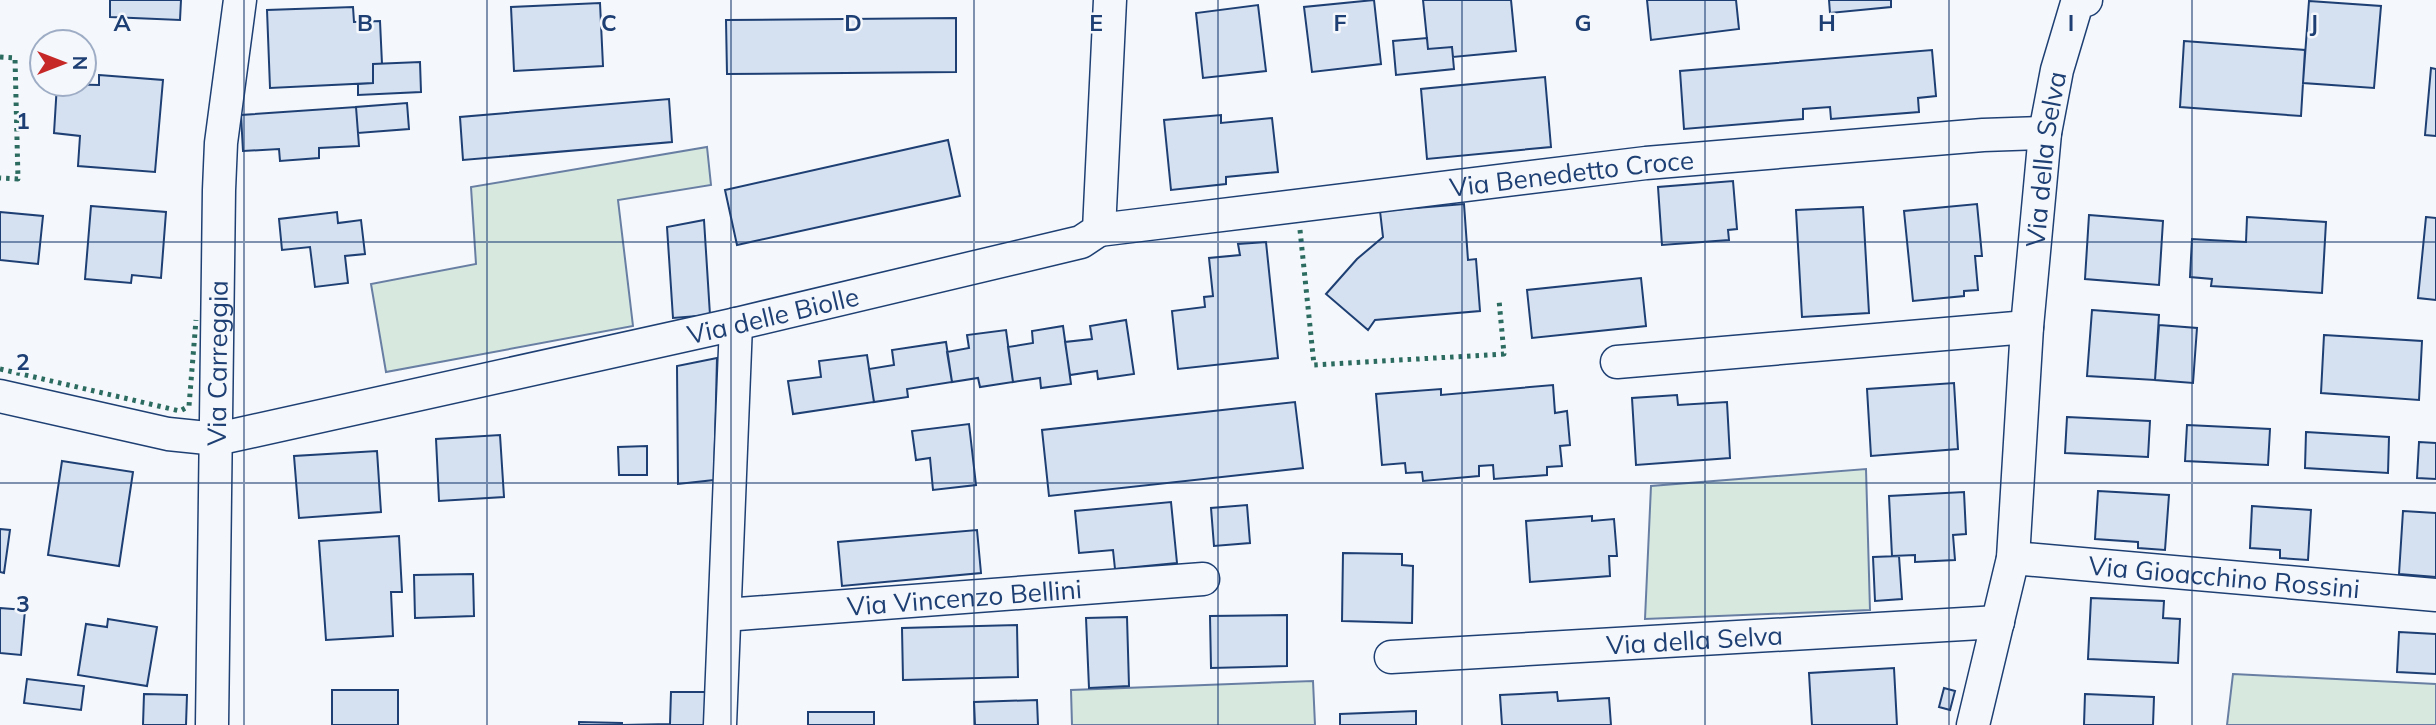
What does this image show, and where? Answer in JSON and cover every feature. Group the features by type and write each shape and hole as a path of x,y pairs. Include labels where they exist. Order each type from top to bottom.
{"street":[{"name":"Via Carreggia","path":"212,725 221,155 240,0"},
{"path":"1099,230 1110,0"},
{"name":"Via della Selva","path":"1973,725 2013,558 2027,327 2045,134 2057,70 2080,1"},
{"name":"Via Benedetto Croce","path":"1099,230 1646,163 1983,135 2045,134"},
{"name":"Via delle Biolle","path":"0,396 168,434 217,439 736,324 1081,242 1099,230"},
{"path":"720,725 736,324"},
{"path":"1617,362 2027,327"},
{"name":"Via Gioacchino Rossini","path":"2013,558 2436,595"},
{"name":"Via Vincenzo Bellini","path":"725,615 1203,579"},
{"name":"Via della Selva","path":"1391,657 1998,622"}],"shaded area":[{"path":"707,147 711,185 618,200 633,326 386,372 371,284 476,264 471,187"},
{"path":"1866,469 1870,610 1645,619 1651,486"},
{"path":"2233,674 2436,684 2436,725 2227,725"},
{"path":"1313,681 1315,725 1072,725 1071,690"}],"building":[{"path":"110,0 181,0 180,20 110,17"},
{"path":"1374,0 1381,64 1312,72 1304,7"},
{"path":"1423,0 1511,0 1516,51 1453,57 1452,47 1428,49"},
{"path":"1647,0 1736,0 1739,29 1651,40"},
{"path":"1829,0 1891,0 1891,7 1830,13"},
{"path":"2309,1 2381,6 2374,88 2303,83"},
{"path":"600,3 603,66 514,71 511,7"},
{"path":"1258,5 1266,71 1203,78 1196,13"},
{"path":"353,7 354,22 380,21 382,64 373,64 373,83 270,88 267,10"},
{"path":"956,18 956,72 727,74 726,20"},
{"path":"1427,38 1428,49 1452,47 1454,69 1396,75 1393,41"},
{"path":"2184,41 2305,50 2301,116 2180,107"},
{"path":"1932,50 1936,96 1918,98 1919,112 1831,119 1830,107 1803,109 1803,119 1684,129 1680,71"},
{"path":"420,62 421,92 358,95 358,84 373,83 373,64"},
{"path":"2431,68 2436,69 2436,136 2425,135"},
{"path":"99,75 163,80 155,172 78,166 80,136 54,133 56,98 98,98"},
{"path":"1545,77 1551,147 1427,159 1421,89"},
{"path":"669,99 672,142 463,160 460,117"},
{"path":"407,103 409,129 358,133 356,107"},
{"path":"356,107 359,146 319,148 319,158 280,161 279,149 243,151 241,115"},
{"path":"1221,115 1221,123 1272,118 1278,172 1226,177 1226,184 1171,190 1164,120"},
{"path":"948,140 960,196 737,245 725,190"},
{"path":"1733,181 1737,229 1728,230 1729,240 1662,245 1658,187"},
{"path":"1464,204 1468,260 1476,259 1480,311 1375,320 1368,330 1326,294 1357,259 1383,237 1380,211"},
{"path":"1977,204 1982,256 1975,256 1978,290 1964,291 1964,296 1913,301 1904,211"},
{"path":"91,206 166,212 161,278 132,275 131,283 85,279"},
{"path":"1863,207 1869,313 1802,317 1796,210"},
{"path":"0,212 43,216 38,264 0,260"},
{"path":"337,212 338,223 361,220 365,254 345,256 348,283 315,287 310,247 282,250 279,219"},
{"path":"2089,215 2163,221 2159,285 2085,279"},
{"path":"2247,217 2326,222 2322,293 2211,286 2212,279 2190,277 2192,239 2246,242"},
{"path":"2426,217 2436,218 2436,300 2418,298"},
{"path":"704,220 710,315 673,318 667,227"},
{"path":"1266,242 1278,358 1178,369 1172,311 1205,307 1204,297 1213,296 1209,258 1240,255 1238,244"},
{"path":"1641,278 1646,326 1532,338 1527,290"},
{"path":"2092,310 2159,315 2155,380 2087,376"},
{"path":"1126,320 1134,374 1098,379 1097,371 1070,375 1065,342 1092,339 1090,326"},
{"path":"2159,325 2197,328 2193,383 2155,380"},
{"path":"1063,326 1071,384 1041,388 1040,378 1013,382 1008,347 1033,343 1032,331"},
{"path":"1006,330 1013,382 980,387 978,378 952,382 947,352 969,348 967,335"},
{"path":"2324,335 2422,341 2419,400 2321,393"},
{"path":"946,342 952,382 907,389 908,397 874,402 869,369 894,365 892,350"},
{"path":"867,355 874,402 793,414 788,381 821,377 819,361"},
{"path":"717,358 714,480 678,484 677,366"},
{"path":"1954,383 1958,449 1871,456 1867,389"},
{"path":"1553,385 1555,413 1567,411 1570,445 1560,446 1562,466 1547,467 1547,475 1494,479 1493,465 1479,466 1479,476 1423,481 1422,472 1406,473 1405,463 1382,465 1376,394 1441,389 1441,395"},
{"path":"1677,395 1678,405 1727,402 1730,458 1636,465 1632,398"},
{"path":"1295,402 1303,468 1049,496 1042,430"},
{"path":"2067,417 2150,421 2148,457 2065,453"},
{"path":"969,424 976,485 933,490 930,458 916,460 912,431"},
{"path":"2187,425 2270,429 2268,465 2185,461"},
{"path":"2306,432 2389,437 2388,473 2305,468"},
{"path":"500,435 504,497 439,501 436,439"},
{"path":"2419,442 2436,443 2436,479 2417,478"},
{"path":"647,446 647,475 619,475 618,447"},
{"path":"377,451 381,512 299,518 294,456"},
{"path":"62,461 133,472 119,566 48,555"},
{"path":"2098,491 2169,495 2165,550 2138,548 2138,542 2095,539"},
{"path":"1964,492 1966,534 1953,535 1955,560 1915,562 1915,555 1892,556 1889,496"},
{"path":"1171,502 1177,563 1115,569 1113,550 1079,553 1075,511"},
{"path":"1247,505 1250,543 1214,546 1211,508"},
{"path":"2252,506 2311,510 2308,560 2280,558 2280,550 2250,548"},
{"path":"2403,511 2436,513 2436,577 2399,574"},
{"path":"1592,516 1592,521 1614,519 1617,556 1609,556 1610,576 1530,582 1526,521"},
{"path":"0,529 10,530 4,573 0,572"},
{"path":"977,530 981,573 842,586 838,542"},
{"path":"399,536 402,592 391,592 393,636 326,640 319,541"},
{"path":"1343,553 1402,554 1402,565 1413,566 1412,623 1342,621"},
{"path":"1899,556 1902,599 1875,601 1873,557"},
{"path":"473,574 474,616 415,618 414,575"},
{"path":"2091,598 2164,601 2163,618 2180,619 2178,663 2088,659"},
{"path":"0,608 25,610 21,655 0,653"},
{"path":"1287,615 1287,666 1211,668 1210,616"},
{"path":"1127,617 1129,686 1089,688 1086,618"},
{"path":"108,619 157,627 147,686 78,675 86,624 107,627"},
{"path":"1017,625 1018,677 903,680 902,628"},
{"path":"2399,632 2436,634 2436,674 2397,672"},
{"path":"1894,668 1897,725 1812,725 1809,673"},
{"path":"27,679 84,686 81,710 24,703"},
{"path":"1944,688 1955,691 1950,710 1939,707"},
{"path":"332,690 398,690 398,725 332,725"},
{"path":"671,692 706,692 705,725 622,725 670,724"},
{"path":"1557,692 1558,701 1609,698 1611,725 1502,725 1500,695"},
{"path":"144,694 187,695 186,725 143,725"},
{"path":"2085,694 2154,697 2153,725 2084,725"},
{"path":"1037,700 1038,725 975,725 974,702"},
{"path":"1416,711 1416,725 1340,725 1340,714"},
{"path":"808,712 874,712 874,725 808,725"},
{"path":"579,722 622,723 622,725 579,725"}],"hedge":[{"path":"0,57 15,58 18,179 0,178"},
{"path":"1300,230 1314,365 1504,354 1499,300"},
{"path":"0,369 180,411 189,406 196,320"}]}
